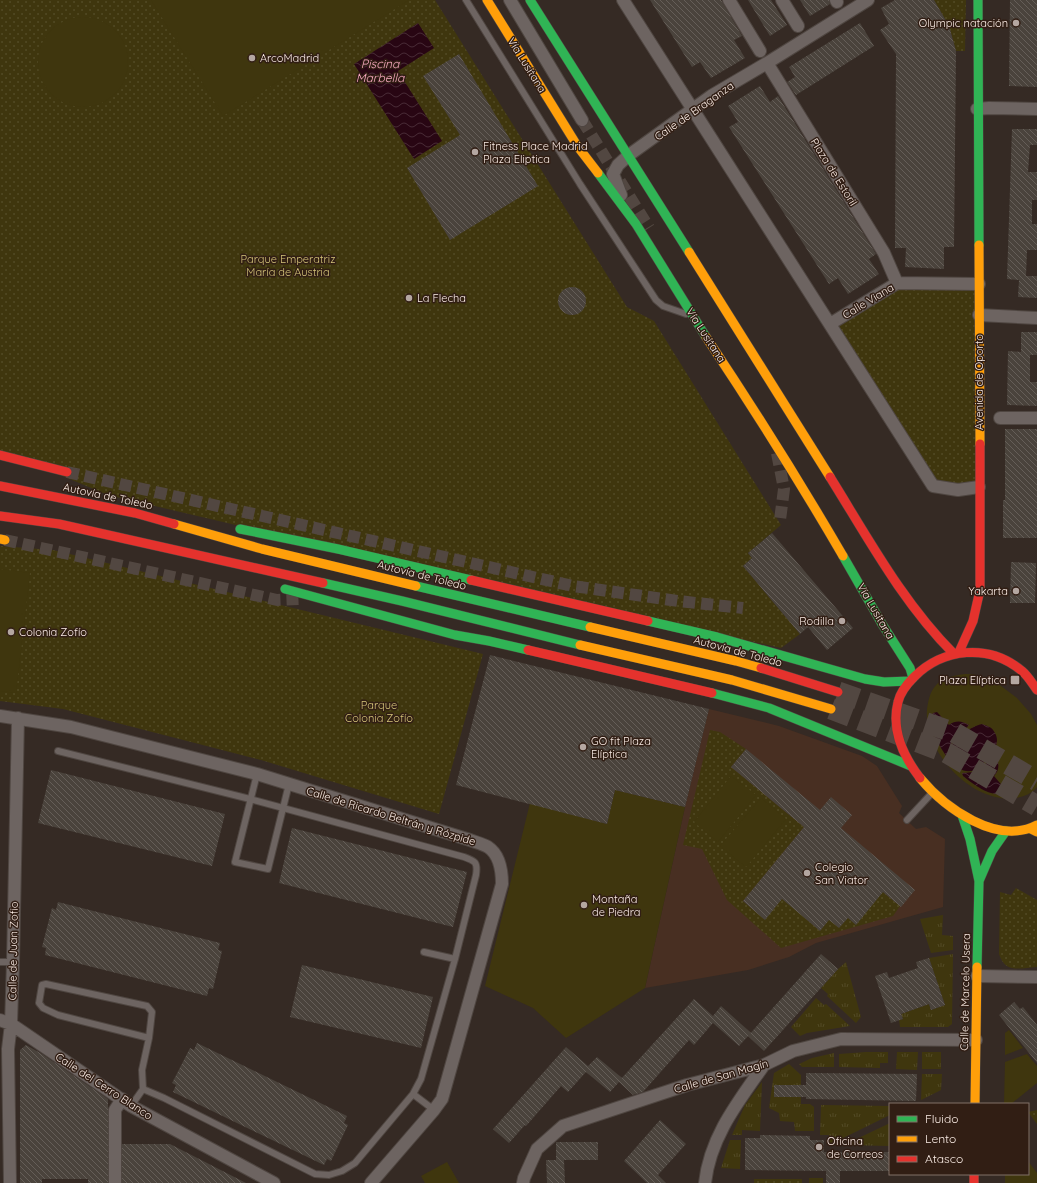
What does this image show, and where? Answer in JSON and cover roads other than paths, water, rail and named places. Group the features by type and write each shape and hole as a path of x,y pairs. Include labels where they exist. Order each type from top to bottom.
{"main road":[{"name":"Vía Lusitana","path":"487,0 578,147 636,224 693,316 741,389 820,516 882,624 910,668 911,680"},
{"path":"530,0 629,155 905,596 942,643 956,653"},
{"name":"Avenida de Oporto","path":"956,653 973,621 980,590 978,0"},
{"path":"0,455 67,472"},
{"name":"Autovía de Toledo","path":"0,486 135,513 270,551 520,612 736,661 838,692"},
{"path":"135,513 193,520"},
{"path":"0,516 59,524 402,601 732,680 831,709"},
{"path":"231,528 338,549 717,637 865,679 884,682 911,680"},
{"path":"103,534 145,550 190,563"},
{"path":"273,585 455,635 512,646 769,708 911,766"},
{"path":"1035,829 1006,831 978,823 962,815 933,792 911,766 897,737 895,718 898,702 904,688 911,680 928,665 956,653 976,651 998,657 1020,670 1037,690"},
{"name":"Calle de Marcelo Usera","path":"962,815 970,839 979,881 975,1103"},
{"name":"Calle de Marcelo Usera","path":"979,881 992,851 1006,831"}],"street":[{"path":"510,0 582,120"},
{"path":"623,0 933,486 958,490 979,487"},
{"path":"729,0 760,51"},
{"path":"782,0 798,26"},
{"name":"Calle de Braganza","path":"636,224 619,192 613,174 618,165 629,155 711,96 868,0"},
{"name":"Plaza de Estoril","path":"767,63 884,253 897,283"},
{"path":"978,109 1037,109"},
{"name":"Calle Viana","path":"830,324 897,283 980,284"},
{"path":"979,315 1037,318"},
{"path":"1000,418 1037,418"},
{"name":"Calle de Ricardo Beltrán y Rózpide","path":"0,716 71,727 257,774 470,840 488,847 498,859 502,870 502,884 448,1082 442,1099 371,1183"},
{"name":"Calle de Juan Zofio","path":"10,1183 8,1049 6,1022 13,962 18,718"},
{"path":"977,976 1037,977"},
{"name":"Calle del Cerro Blanco","path":"6,1022 127,1103 274,1183"},
{"name":"Calle de San Magín","path":"523,1183 537,1149 563,1126 687,1085 764,1065 793,1051 841,1039 976,1040"},
{"path":"705,1183 711,1153 718,1136 732,1109 764,1065"},
{"path":"115,1183 115,1110 127,1103"}],"lane":[{"path":"466,0 580,184 656,300 663,306 693,316"},
{"path":"58,751 250,799 464,857 474,860 477,866 455,960 421,1079 413,1094 355,1163 342,1172 329,1175 315,1174 170,1101 143,1089"},
{"path":"257,774 235,862 268,869 289,784"},
{"path":"907,820 933,792"},
{"path":"424,952 455,960"},
{"path":"0,962 13,962"},
{"path":"143,1089 142,1070 149,1038 152,1012 147,1006 46,984 42,985 39,1003 43,1008 58,1015 149,1038"},
{"path":"127,1103 143,1089"},
{"path":"413,1094 434,1110"}],"water":[{"name":"Piscina Marbella","path":"418,23 434,48 398,71 442,141 414,159 354,64"},
{"path":"937,712 949,725 954,722 959,722 969,725 951,744 949,756 946,756 932,729 931,718 933,713"},
{"path":"982,724 988,726 994,731 997,738 995,749 992,754 975,770 964,771 959,769 952,761 950,751 953,743 970,729"},
{"path":"994,756 996,756 998,761 998,766 994,776 1005,789 1004,793 999,794 994,794 982,789 963,776 962,773 977,770 984,766"}],"tunnel":[{"path":"582,120 649,228"},
{"path":"777,453 784,489 780,520"},
{"path":"67,472 573,586 678,601 743,608"},
{"path":"5,540 277,600 301,599"},
{"path":"838,692 955,733 1037,781"},
{"path":"831,709 947,753 1037,806"}],"place":[{"name":"Olympic natación","path":"1016,23"},
{"name":"ArcoMadrid","path":"252,58"},
{"name":"Fitness Place Madrid Plaza Eliptica","path":"475,152"},
{"name":"La Flecha","path":"409,298"},
{"name":"Yakarta","path":"1016,591"},
{"name":"Rodilla","path":"842,621"},
{"name":"Colonia Zofío","path":"11,632"},
{"name":"Plaza Elíptica","path":"1015,680"},
{"name":"GO fit Plaza Elíptica","path":"583,747"},
{"name":"Colegio San Viator","path":"807,873"},
{"name":"Montaña de Piedra","path":"584,905"},
{"name":"Oficina de Correos","path":"819,1147"}],"park label":[{"name":"Parque Emperatriz María de Austria","path":"288,265"},
{"name":"Parque Colonia Zofío","path":"379,711"}]}
